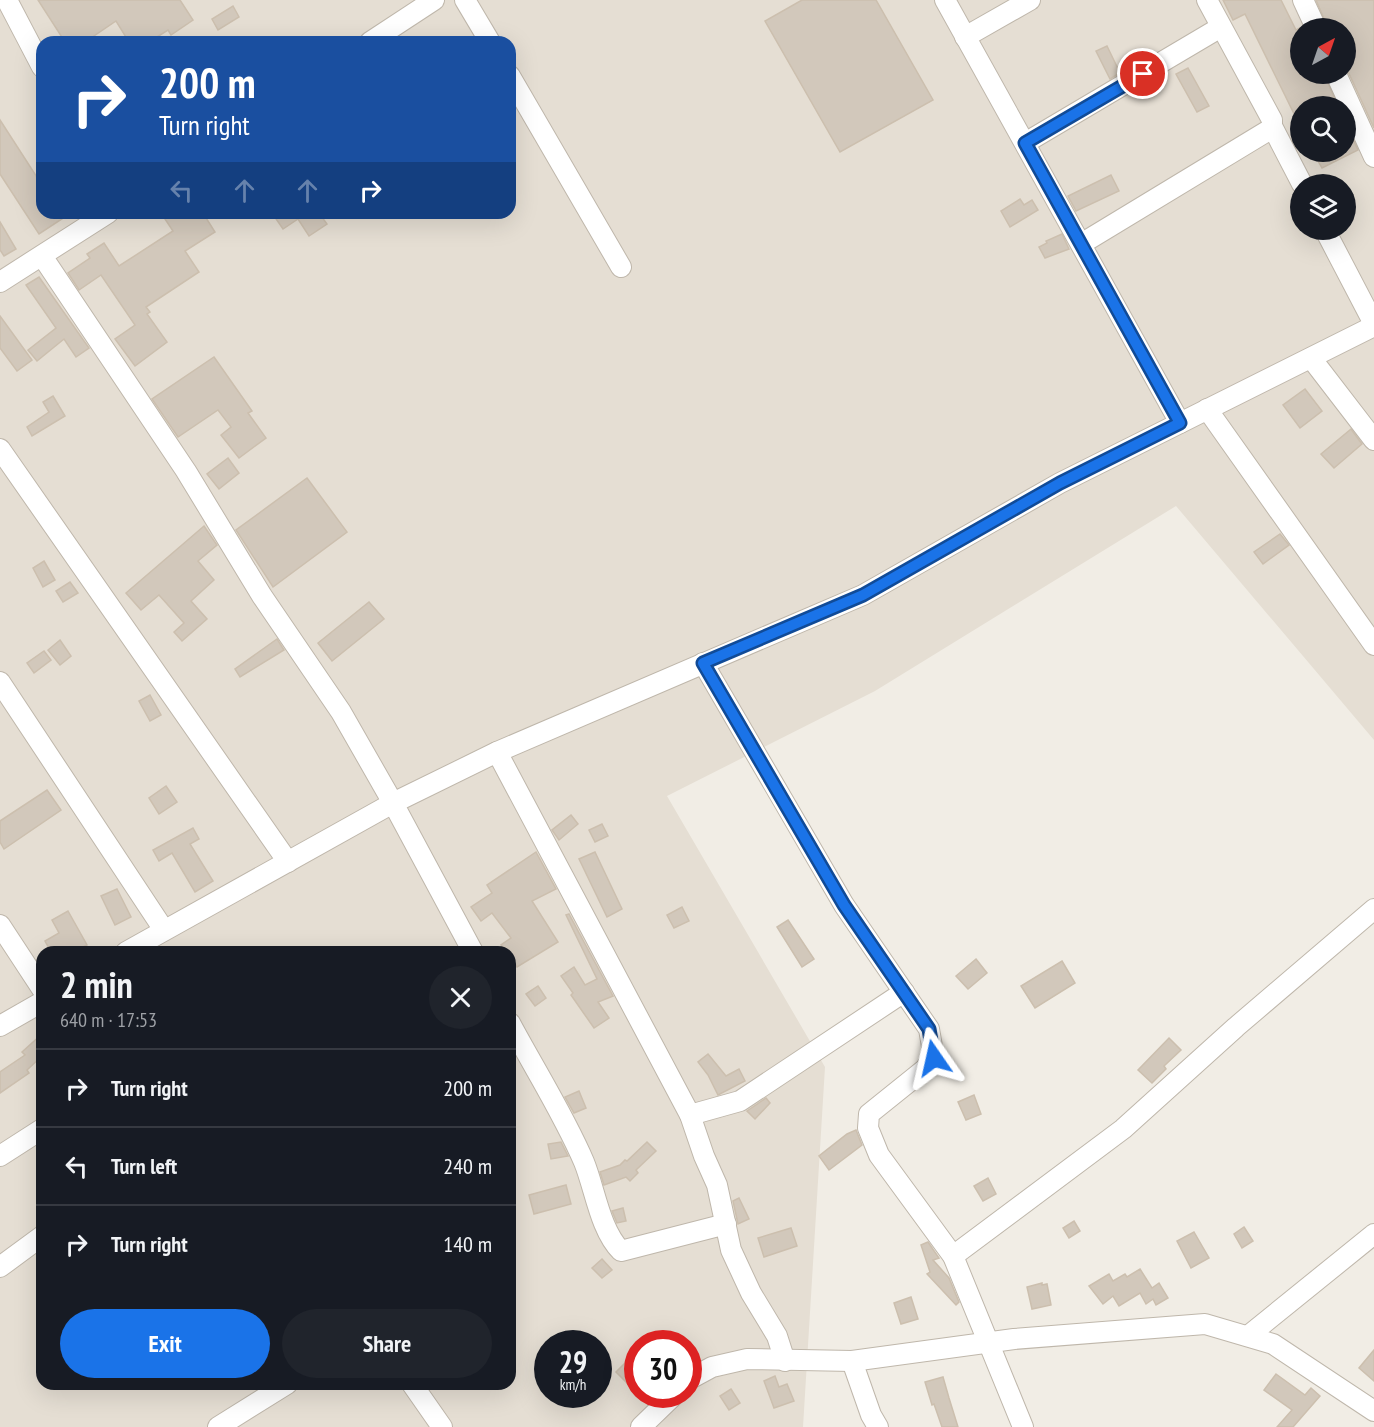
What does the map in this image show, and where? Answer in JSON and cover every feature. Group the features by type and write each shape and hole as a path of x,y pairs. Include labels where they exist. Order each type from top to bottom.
{"street":[{"path":"7,0 36,56"},
{"path":"379,36 434,0"},
{"path":"465,0 486,36"},
{"path":"945,0 1180,423"},
{"path":"966,37 1030,0"},
{"path":"1207,0 1272,120 1272,126 1297,174"},
{"path":"1303,0 1311,18"},
{"path":"1025,143 1221,27"},
{"path":"1341,84 1374,157"},
{"path":"516,86 621,267"},
{"path":"1081,244 1269,130 1272,126"},
{"path":"0,282 99,219"},
{"path":"136,946 393,803 497,752 863,595 1060,483 1374,325 1330,240"},
{"path":"42,256 186,471 261,596 341,712 470,946"},
{"path":"1311,358 1374,440"},
{"path":"1207,409 1374,645"},
{"path":"0,449 288,862"},
{"path":"703,663 844,905 929,1029 934,1058 925,1069 869,1114 868,1128 879,1155 953,1256 1023,1427"},
{"path":"0,682 164,930"},
{"path":"497,752 690,1115 717,1185 732,1250 740,1271 777,1336 785,1361"},
{"path":"953,1256 1123,1129 1236,1027 1374,909"},
{"path":"0,925 36,980"},
{"path":"690,1115 741,1101 904,992"},
{"path":"0,1026 36,1005"},
{"path":"516,1034 584,1162 607,1229 614,1244 621,1251 726,1224"},
{"path":"0,1156 36,1133"},
{"path":"1248,1336 1374,1234"},
{"path":"0,1268 36,1241"},
{"path":"702,1372 712,1366 747,1359 852,1361 987,1343 1205,1324 1273,1344 1374,1411"},
{"path":"852,1361 875,1421 893,1427"},
{"path":"218,1427 277,1390"},
{"path":"416,1390 442,1427"},
{"path":"641,1427 661,1408"}],"shaded area":[{"path":"0,0 1374,0 1374,740 1176,506 875,691 667,796 825,1067 803,1427 0,1427"}],"building":[{"path":"38,0 180,0 193,20 171,35 168,30 158,36 125,36 116,21 94,36 61,36"},
{"path":"802,0 876,0 933,100 840,152 765,21"},
{"path":"1223,0 1281,0 1290,18 1290,84 1328,84 1334,96 1290,96 1290,106 1245,14 1233,20"},
{"path":"1316,0 1374,0 1374,128 1354,84 1356,84 1356,18 1324,18"},
{"path":"233,6 239,17 218,30 212,19"},
{"path":"1107,46 1120,73 1110,79 1096,51"},
{"path":"1188,68 1209,106 1197,112 1176,74"},
{"path":"0,120 36,176 36,219 62,219 39,234 0,174"},
{"path":"1319,162 1334,162 1322,168"},
{"path":"1111,175 1119,191 1076,211 1068,196"},
{"path":"1020,199 1024,205 1032,200 1038,210 1010,227 1001,211"},
{"path":"165,219 207,219 215,232 185,251 199,272 146,307 150,312 147,314 167,342 135,366 115,339 135,325 101,275 79,290 68,273 90,258 87,254 104,243 119,266 173,231"},
{"path":"276,219 298,219 283,229"},
{"path":"298,219 323,219 327,224 309,236"},
{"path":"0,222 16,249 4,256 0,250"},
{"path":"1062,234 1069,249 1045,258 1039,247"},
{"path":"39,277 89,348 76,357 64,339 37,361 28,350 56,328 26,285"},
{"path":"0,316 32,360 17,371 0,348"},
{"path":"214,357 252,411 248,413 266,438 239,458 221,435 231,427 218,410 178,437 152,399"},
{"path":"1305,389 1322,411 1300,428 1283,405"},
{"path":"53,396 65,416 32,436 27,427 49,412 43,402"},
{"path":"1351,429 1362,444 1334,468 1321,454"},
{"path":"228,458 239,473 219,489 207,474"},
{"path":"307,478 347,532 273,587 236,530"},
{"path":"204,526 217,545 198,561 214,580 191,601 207,619 182,641 174,632 184,623 159,595 141,610 126,593"},
{"path":"1280,534 1289,545 1263,564 1254,552"},
{"path":"44,561 55,580 43,587 33,568"},
{"path":"70,582 78,593 63,602 56,591"},
{"path":"369,602 384,619 332,661 318,643"},
{"path":"277,639 284,650 240,677 235,669"},
{"path":"60,640 71,656 60,665 48,650"},
{"path":"44,651 51,660 34,673 27,663"},
{"path":"150,695 161,715 150,721 139,701"},
{"path":"166,786 177,802 159,814 149,798"},
{"path":"47,790 61,810 4,849 0,842 0,821"},
{"path":"571,815 578,824 559,840 552,830"},
{"path":"602,824 608,836 595,842 589,830"},
{"path":"193,828 199,839 190,844 213,881 195,892 172,853 159,861 153,850"},
{"path":"536,852 556,889 532,901 558,942 517,967 516,946 501,945 511,938 492,913 481,921 471,907 492,893 487,885"},
{"path":"595,852 622,909 607,917 579,859"},
{"path":"117,889 131,917 115,925 101,896"},
{"path":"682,907 689,921 674,928 667,915"},
{"path":"68,911 87,945 48,946 45,941 59,933 52,920"},
{"path":"569,914 613,996 598,1002 609,1018 594,1028 561,976 574,967 585,985 597,979 566,915"},
{"path":"788,920 814,959 802,967 777,927"},
{"path":"976,959 987,973 968,989 956,976"},
{"path":"1062,961 1075,983 1035,1008 1021,986"},
{"path":"538,986 546,998 535,1006 526,994"},
{"path":"1169,1038 1181,1050 1164,1066 1166,1069 1152,1083 1138,1070"},
{"path":"36,1039 36,1062 27,1070 29,1073 0,1093 0,1072 25,1055 22,1052"},
{"path":"708,1054 726,1076 739,1069 745,1081 718,1095 708,1075 698,1062"},
{"path":"579,1091 586,1108 574,1113 565,1097"},
{"path":"974,1095 981,1114 966,1120 958,1102"},
{"path":"766,1098 770,1103 755,1119 747,1111"},
{"path":"856,1130 862,1145 829,1170 819,1156 847,1134"},
{"path":"561,1142 568,1156 551,1159 548,1144"},
{"path":"647,1142 656,1151 636,1170 638,1173 630,1181 626,1177 604,1185 600,1172 627,1161"},
{"path":"988,1178 996,1194 983,1201 974,1186"},
{"path":"566,1185 571,1204 534,1214 529,1195"},
{"path":"739,1198 749,1219 738,1224 733,1201"},
{"path":"623,1208 626,1221 617,1223 612,1211"},
{"path":"1074,1221 1080,1231 1069,1238 1063,1228"},
{"path":"1244,1227 1253,1241 1242,1248 1234,1234"},
{"path":"791,1228 797,1246 764,1257 758,1238"},
{"path":"1194,1232 1209,1258 1191,1268 1177,1241"},
{"path":"928,1242 939,1258 933,1260 949,1278 959,1302 956,1305 927,1274 930,1272 921,1245"},
{"path":"602,1259 612,1270 602,1278 592,1268"},
{"path":"1140,1269 1152,1288 1159,1283 1168,1298 1156,1305 1153,1299 1146,1304 1140,1293 1119,1306 1113,1296 1103,1304 1089,1286 1109,1274 1113,1281 1125,1274 1127,1277"},
{"path":"1042,1283 1042,1285 1047,1284 1051,1305 1032,1309 1027,1287"},
{"path":"911,1297 918,1319 901,1324 894,1303"},
{"path":"1374,1350 1374,1381 1359,1368"},
{"path":"624,1364 624,1380 616,1372"},
{"path":"1276,1374 1305,1395 1311,1388 1320,1396 1293,1427 1277,1427 1292,1410 1264,1390"},
{"path":"775,1376 779,1387 787,1384 794,1401 774,1408 764,1381"},
{"path":"943,1377 958,1427 942,1427 925,1382"},
{"path":"731,1389 740,1403 729,1410 720,1396"}],"route":[{"path":"934,1058 929,1029 844,905 703,663 863,595 1060,483 1180,423 1025,143 1143,74"}]}
